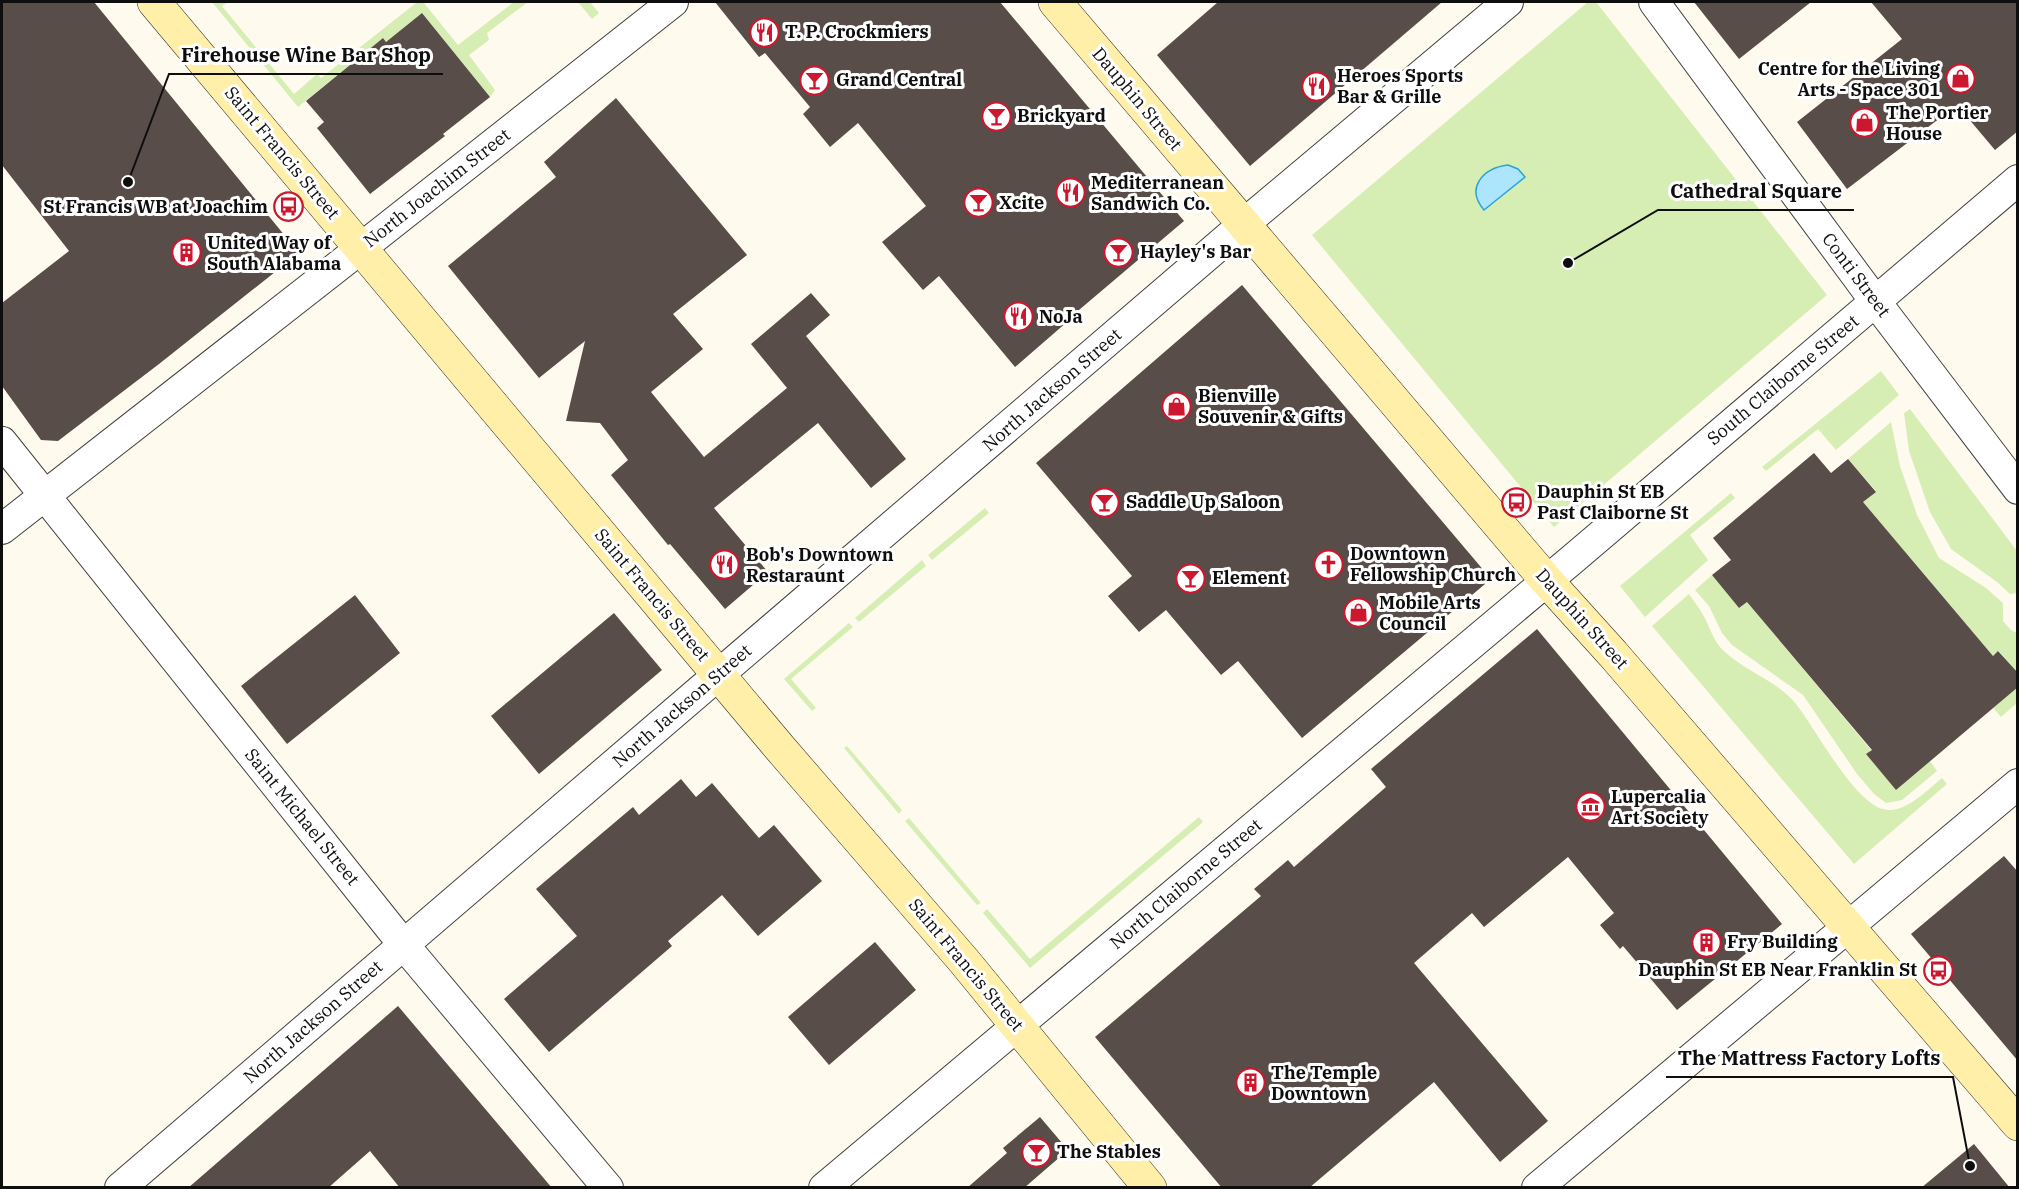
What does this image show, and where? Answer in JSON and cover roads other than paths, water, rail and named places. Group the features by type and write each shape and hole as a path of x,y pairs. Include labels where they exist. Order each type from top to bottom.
{"street":[{"name":"Saint Francis Street","path":"154,2 719,675 906,893 1150,1188"},
{"name":"North Joachim Street","path":"2,529 673,2"},
{"name":"Dauphin Street","path":"1055,2 1547,580 2018,1124"},
{"name":"North Jackson Street","path":"120,1188 1244,224 1508,2"},
{"name":"Conti Street","path":"1653,2 1875,302 2018,489"},
{"name":"South Claiborne Street","path":"1547,580 2018,180"},
{"name":"Saint Michael Street","path":"2,442 403,944 608,1188"},
{"name":"North Claiborne Street","path":"824,1188 1547,580"},
{"path":"1537,1188 1847,925 2018,784"}],"water":[{"path":"1508,165 1518,169 1525,177 1484,210 1476,194 1480,180 1491,170"}],"place":[{"name":"T. P. Crockmiers","path":"764,32"},
{"name":"Centre for the Living Arts - Space 301","path":"1961,79"},
{"name":"Grand Central","path":"815,80"},
{"name":"Heroes Sports Bar & Grille","path":"1316,86"},
{"name":"Brickyard","path":"996,116"},
{"name":"The Portier House","path":"1865,123"},
{"name":"Firehouse Wine Bar Shop","path":"128,182"},
{"name":"Mediterranean Sandwich Co.","path":"1070,193"},
{"name":"Xcite","path":"978,203"},
{"name":"St Francis WB at Joachim","path":"289,207"},
{"name":"Hayley's Bar","path":"1119,252"},
{"name":"United Way of South Alabama","path":"186,253"},
{"name":"Cathedral Square","path":"1568,263"},
{"name":"NoJa","path":"1018,317"},
{"name":"Bienville Souvenir & Gifts","path":"1177,406"},
{"name":"Saddle Up Saloon","path":"1105,502"},
{"name":"Dauphin St EB Past Claiborne St","path":"1516,502"},
{"name":"Downtown Fellowship Church","path":"1329,564"},
{"name":"Bob's Downtown Restaraunt","path":"725,565"},
{"name":"Element","path":"1191,578"},
{"name":"Mobile Arts Council","path":"1358,613"},
{"name":"Lupercalia Art Society","path":"1590,807"},
{"name":"Fry Building","path":"1706,942"},
{"name":"Dauphin St EB Near Franklin St","path":"1938,970"},
{"name":"The Temple Downtown","path":"1250,1083"},
{"name":"The Stables","path":"1036,1152"},
{"name":"The Mattress Factory Lofts","path":"1970,1166"}]}
